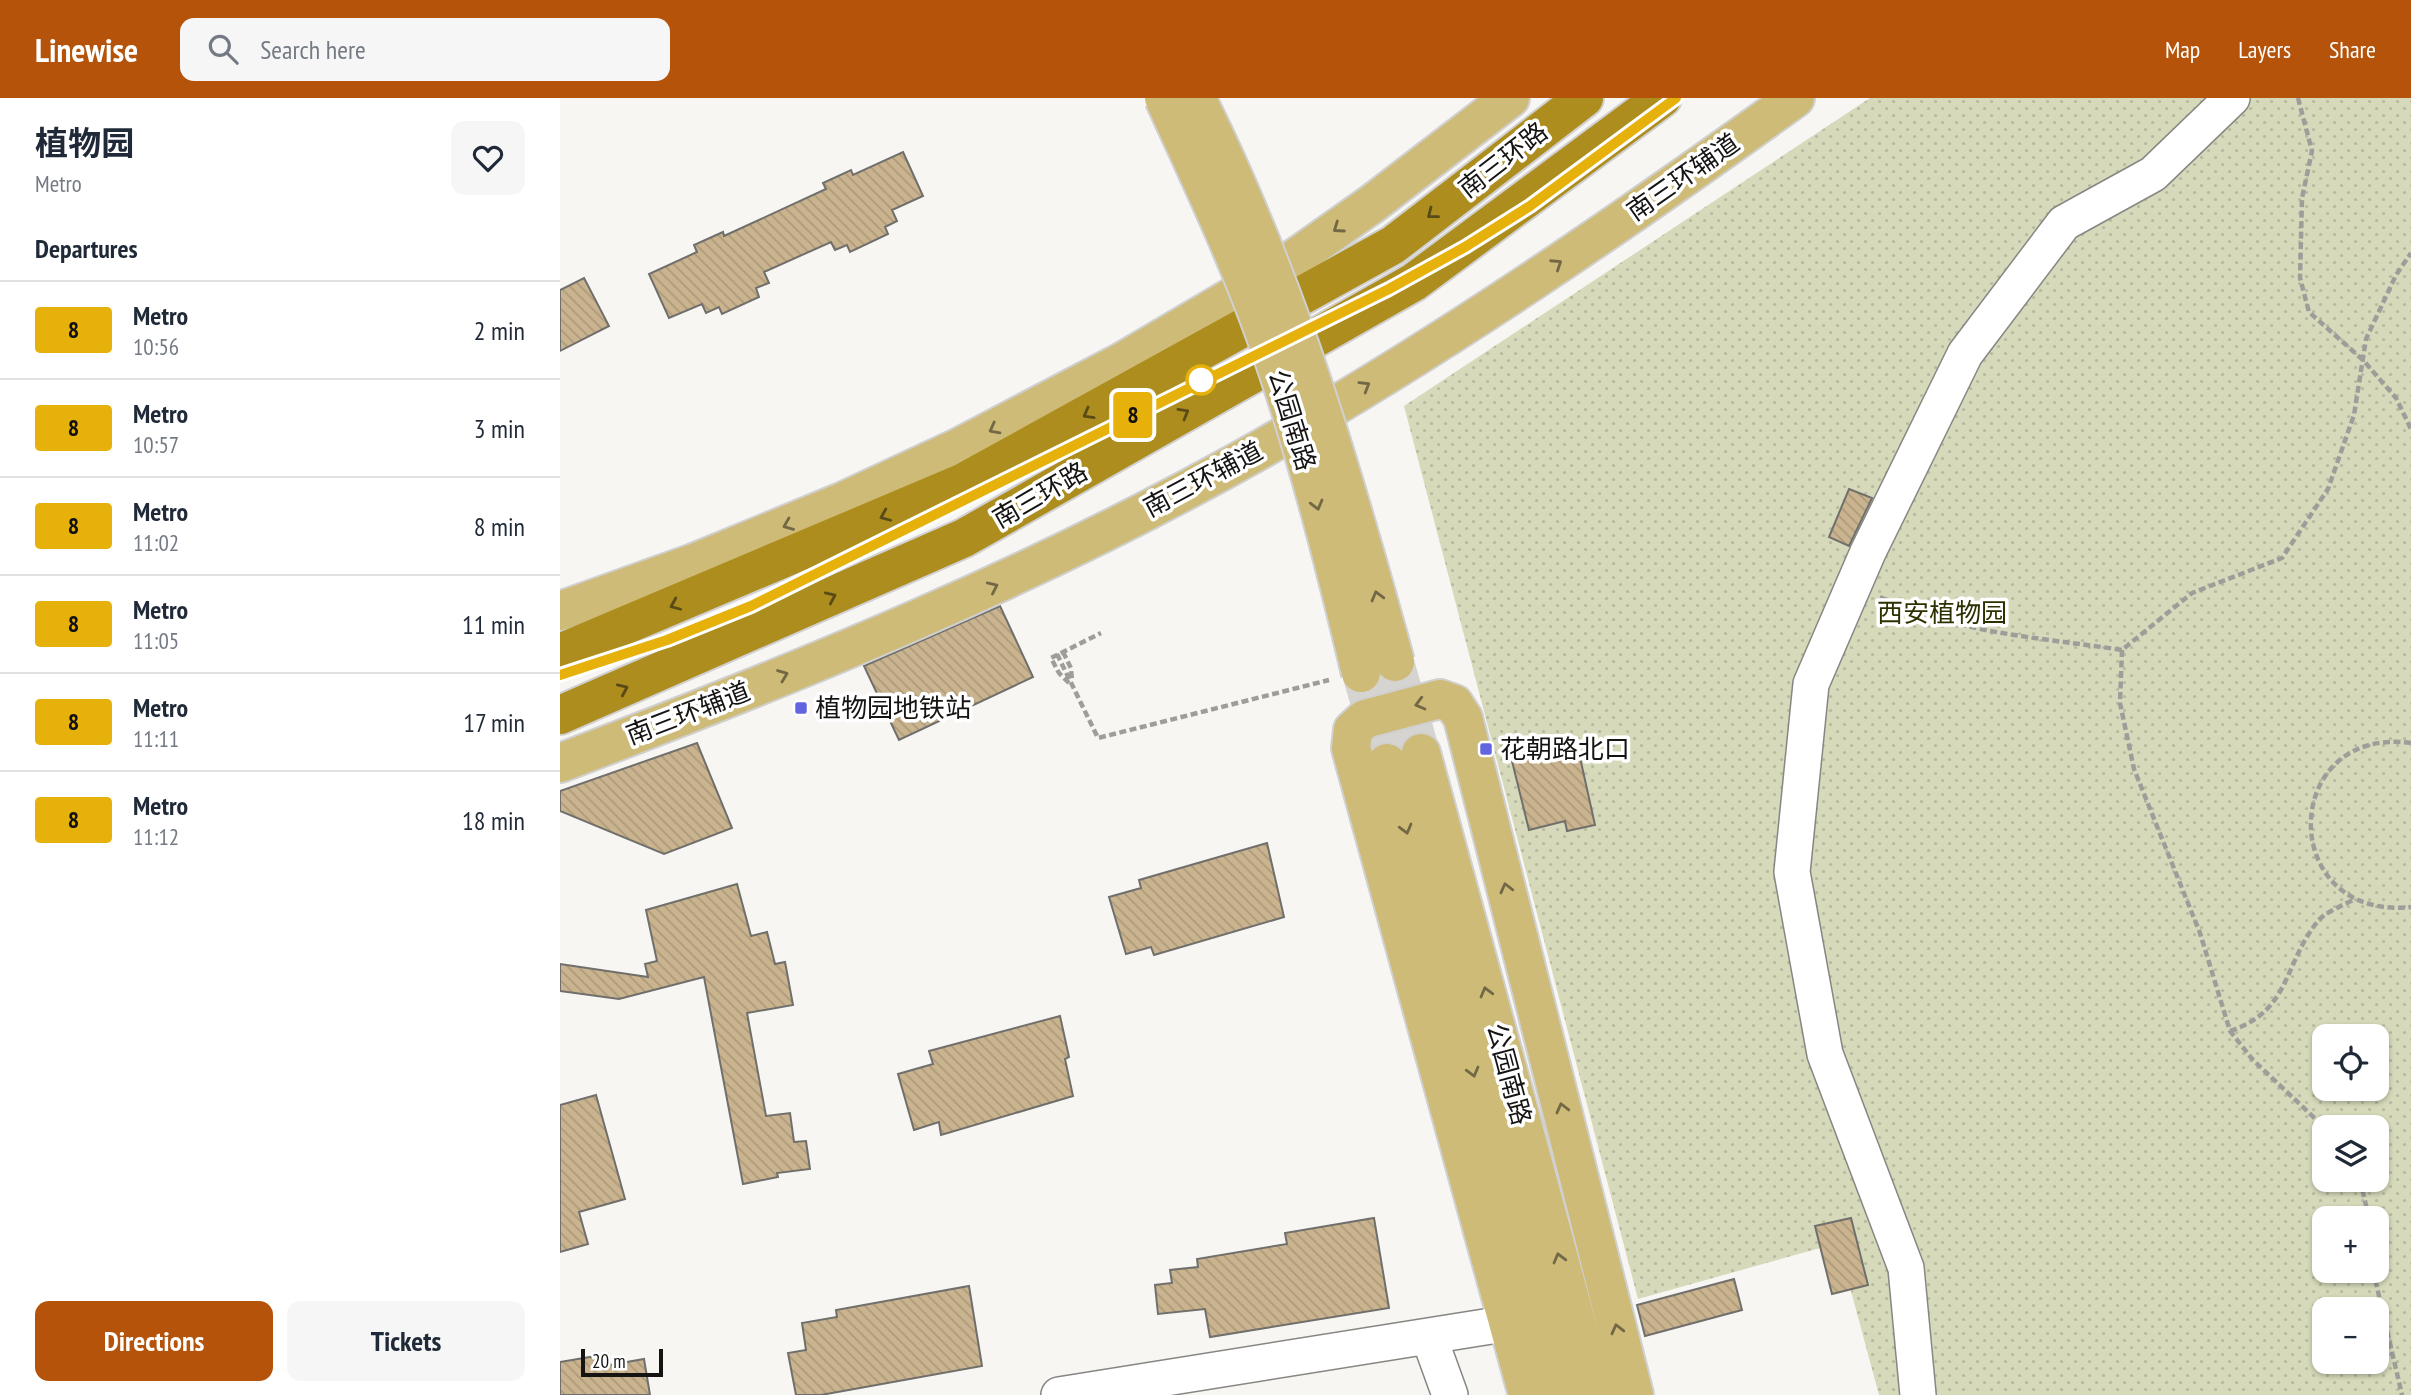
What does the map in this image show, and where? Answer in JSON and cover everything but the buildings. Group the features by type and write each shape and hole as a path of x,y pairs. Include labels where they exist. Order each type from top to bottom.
{"highway":[{"name":"南三环路","path":"560,653 964,482 1393,245 1584,98"},
{"name":"南三环路","path":"560,715 976,531 1415,282 1662,98"}],"main road":[{"path":"1152,98 1267,278"},
{"name":"公园南路","path":"1164,98 1227,236 1267,338 1306,464 1363,671"},
{"path":"1197,98 1267,278"},
{"name":"公园南路","path":"1197,98 1257,236 1309,368 1350,496 1363,671"},
{"path":"560,611 694,563 888,481 1111,369 1267,278 1372,204 1510,98"},
{"name":"南三环辅道","path":"560,763 894,632 1006,580 1262,448 1388,372 1573,253 1795,98"},
{"path":"1528,1395 1351,748 1353,730 1365,719 1440,699 1454,704 1463,718 1634,1395"},
{"name":"公园南路","path":"1559,1395 1404,758 1596,1395"}],"street":[{"path":"1918,1395 1906,1268 1825,1054 1792,872 1811,684 1854,585 1965,354 2064,223 2153,174 2232,98"},
{"path":"1059,1395 1510,1323"},
{"path":"1429,1338 1450,1395"}],"path":[{"path":"2298,98 2312,151 2302,198 2300,278 2309,312 2363,360 2396,398 2411,429"},
{"path":"1854,585 1920,615 1985,632 2122,650 2192,593 2282,558 2328,489 2354,415 2366,338 2396,275 2411,253"},
{"path":"1101,633 1051,658 1072,686 1098,738 1363,671"},
{"path":"2122,650 2120,703 2134,769 2200,933 2230,1031 2253,1060 2312,1116"},
{"path":"1063,652 1071,668 1072,686"},
{"path":"2411,743 2392,740 2365,745 2341,758 2322,779 2311,804 2309,832 2316,860 2332,882 2355,899 2382,908 2411,907"},
{"path":"2230,1031 2252,1024 2281,994 2297,955 2319,919 2355,899"},
{"path":"2376,1283 2402,1395"}],"green space":[{"name":"西安植物园","path":"1870,98 2411,98 2411,1395 1879,1395 1838,1243 1638,1299 1404,406"}],"tunnel":[{"path":"1395,662 1421,753"},
{"path":"1361,673 1387,763"}],"metro line":[{"name":"8","path":"560,675 667,640 751,606 1389,289 1465,247 1530,206 1676,98"}],"place":[{"name":"植物园地铁站","path":"801,708"},
{"name":"花朝路北口","path":"1486,749"}]}
